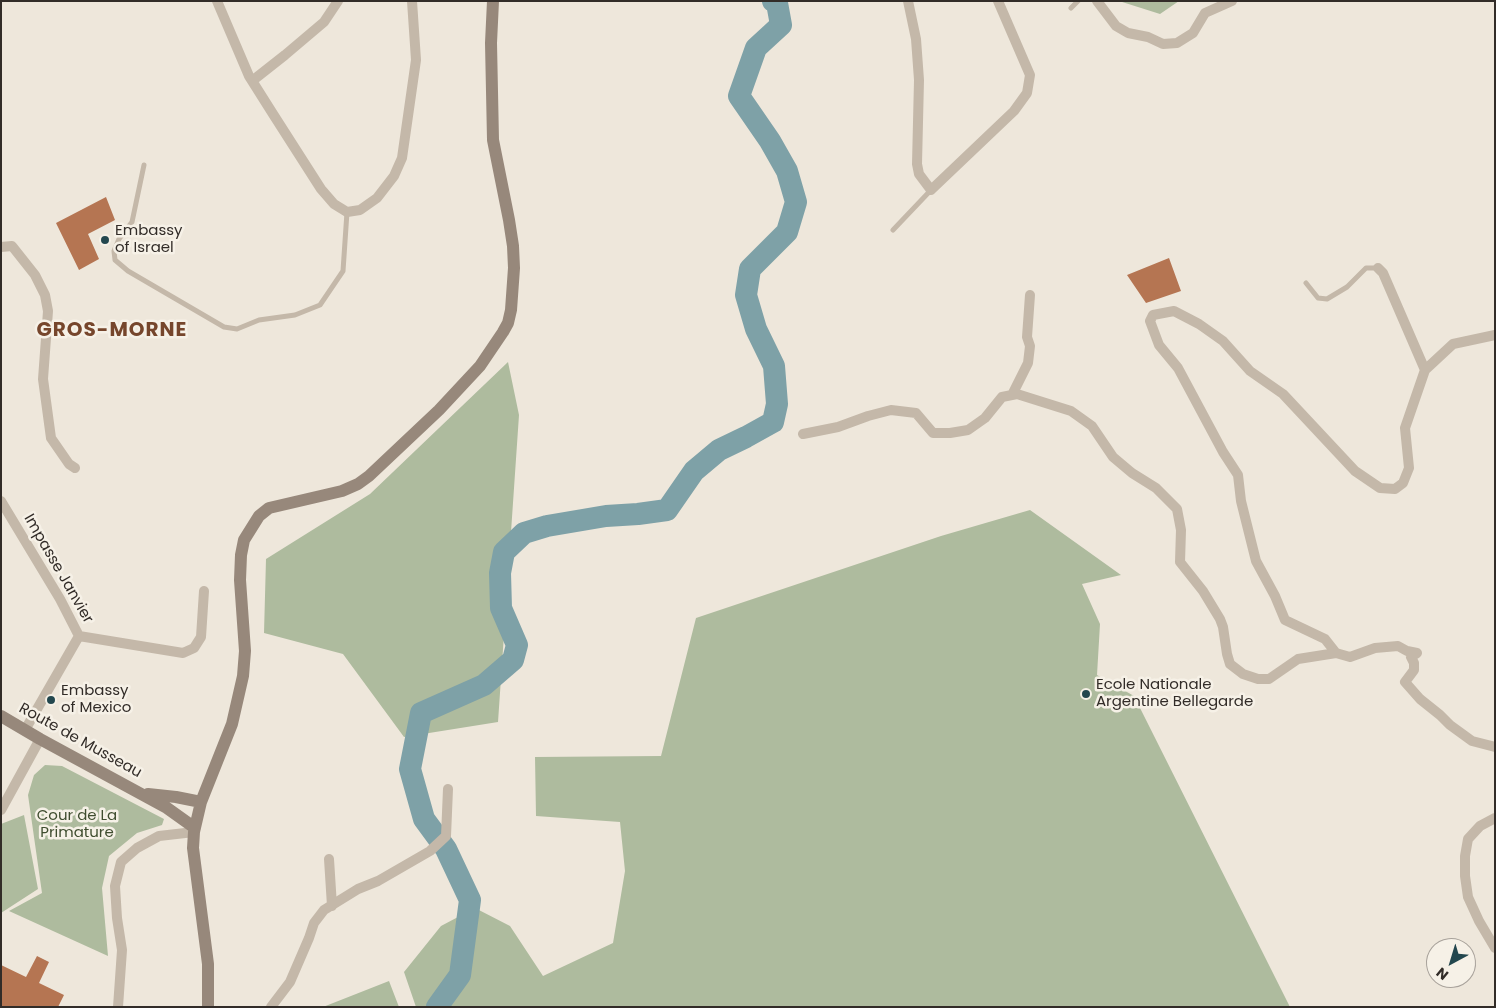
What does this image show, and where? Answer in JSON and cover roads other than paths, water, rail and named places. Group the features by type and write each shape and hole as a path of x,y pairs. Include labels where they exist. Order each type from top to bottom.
{"main road":[{"path":"208,1007 208,964 194,848 194,830 201,802 232,724 240,693 244,651 240,580 244,540 259,516 269,508 342,491 358,484 369,476 440,410 480,366 508,323 512,297 514,260 509,220 493,140 493,1"},
{"name":"Route de Musseau","path":"1,716 167,808 194,830"},
{"name":"Route de Musseau","path":"142,794 176,797 201,802"}],"street":[{"path":"217,1 251,78 321,189 334,204 347,212 360,210 377,198 394,176 402,158 416,60 412,1"},
{"path":"251,78 285,55 324,22 338,1"},
{"path":"908,1 916,40 919,80 917,164 919,174 932,190 1014,110 1028,93 1030,75 998,1"},
{"path":"1097,1 1116,26 1128,33 1148,37 1163,44 1178,43 1193,33 1205,13 1232,1"},
{"path":"1,248 12,246 35,275 45,295 48,311 43,379 51,438 69,464 75,468"},
{"path":"1378,268 1383,272 1425,370"},
{"path":"1012,395 1028,363 1030,346 1027,337 1030,295"},
{"path":"1336,653 1325,639 1285,620 1276,596 1256,561 1241,501 1238,475 1223,452 1178,368 1159,345 1150,321 1153,315 1174,311 1199,324 1223,341 1250,371 1283,394 1355,471 1380,488 1396,489 1403,483 1409,468 1405,428 1425,370 1453,344 1495,335"},
{"path":"803,434 838,427 892,410 916,413 934,433 968,430 986,418 1002,397 1017,394 1072,411 1092,426 1113,457 1132,473 1156,488 1177,509 1181,530 1180,562 1203,591 1220,618 1230,664 1243,674 1258,680 1269,679 1298,659 1336,653 1350,657 1375,648 1398,646 1407,652 1417,653 1411,657 1414,670 1405,682 1420,699 1472,741 1495,747"},
{"name":"Impasse Janvier","path":"1,500 60,599 79,636 24,730"},
{"path":"79,636 183,653 194,648 201,637 204,591"},
{"path":"1,810 40,739"},
{"path":"271,1007 290,982 310,938 314,923 324,910 358,889 378,881 430,851 446,836 448,789"},
{"path":"1495,818 1480,826 1468,839 1464,856 1468,897 1495,948"},
{"path":"118,1007 122,950 115,886 121,862 137,848 159,836 194,830"},
{"path":"329,859 332,906"}],"lane":[{"path":"1071,8 1078,1"},
{"path":"144,165 132,222 119,239 114,251 115,260 128,270 224,327 237,329 259,320 295,315 320,305 343,271 347,212"},
{"path":"893,230 932,190"},
{"path":"1306,283 1318,298 1327,299 1347,287 1366,268 1378,268"}],"waterway":[{"path":"437,1007 460,975 470,900 446,849 424,819 410,769 421,713 484,685 513,660 517,645 501,608 500,573 504,552 524,533 547,526 606,516 667,510 694,471 719,450 773,422 777,404 774,366 756,329 746,295 750,269 787,232 796,202 787,171 770,141 739,96 756,48 781,25 777,3 773,1"}],"place":[{"name":"Embassy of Israel","path":"105,240"},
{"name":"Ecole Nationale Argentine Bellegarde","path":"1086,694"},
{"name":"Embassy of Mexico","path":"51,700"}],"district":[{"name":"GROS-MORNE","path":"112,331"}],"park label":[{"name":"Cour de La Primature","path":"77,824"}]}
